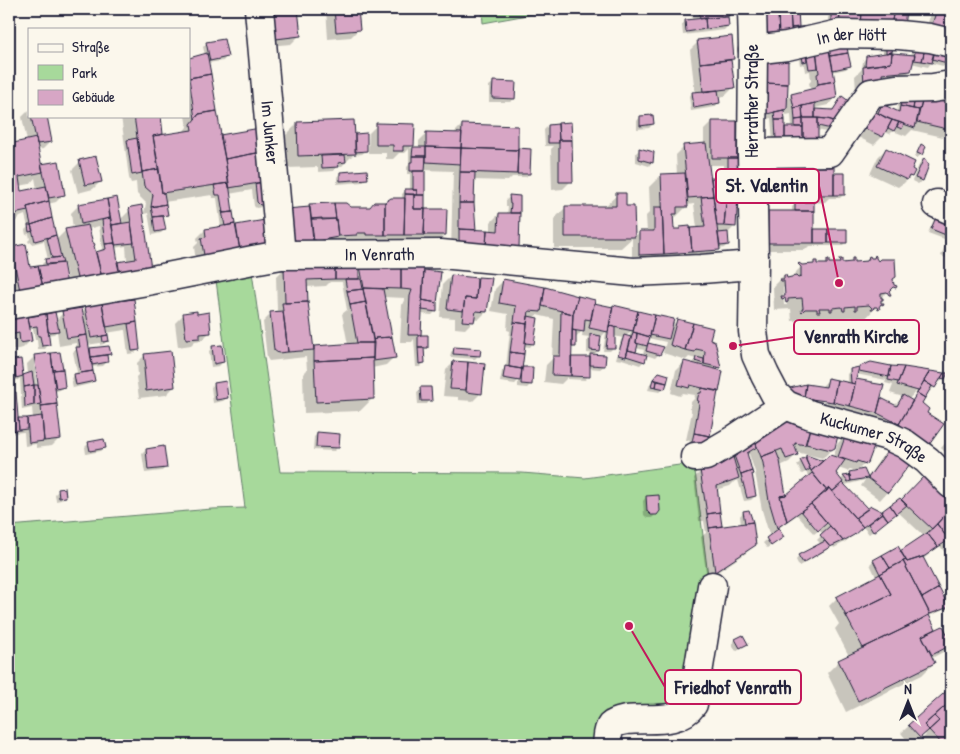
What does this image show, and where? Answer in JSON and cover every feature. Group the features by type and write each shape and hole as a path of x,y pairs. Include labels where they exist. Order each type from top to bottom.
{"street":[{"name":"Im Junker","path":"259,9 281,255"},
{"name":"Herrather Straße","path":"752,9 753,331 756,355 776,394 786,405"},
{"name":"In der Hött","path":"753,50 787,46 839,34 899,35 930,38 951,43"},
{"path":"752,153 830,152 871,93 896,89 949,90"},
{"name":"In Venrath","path":"9,305 281,255 441,254 633,272 753,265"},
{"path":"695,457 706,456 786,405"},
{"name":"Kuckumer Straße","path":"786,405 810,415 888,436 905,444 927,460 951,484"},
{"path":"607,745 609,728 615,723 632,719 673,718 686,713 693,704 712,586"}],"green space":[{"path":"482,9 555,9 555,10 483,23"},
{"path":"252,272 280,472 522,473 585,478 694,463 709,584 690,701 651,713 605,711 601,745 9,745 9,526 212,509 245,508 216,280"}],"building":[{"path":"272,9 298,9 301,36 276,39"},
{"path":"334,9 358,9 360,30 336,32"},
{"path":"699,9 729,9 729,16 700,19"},
{"path":"764,9 778,9 779,40 766,43"},
{"path":"778,9 790,9 792,38 779,40"},
{"path":"790,9 798,9 799,27 791,28"},
{"path":"862,9 861,30 839,29 840,10"},
{"path":"862,9 876,9 876,12 885,13 884,9 894,9 891,26 861,30"},
{"path":"894,9 906,9 904,28 891,26"},
{"path":"937,9 951,9 951,37 930,31"},
{"path":"831,12 840,13 839,27 831,27"},
{"path":"728,17 729,26 706,29 705,18"},
{"path":"705,18 706,29 686,32 685,20"},
{"path":"808,26 809,35 792,38 791,28"},
{"path":"732,36 734,59 700,63 697,40"},
{"path":"224,39 228,57 210,61 206,42"},
{"path":"846,40 848,53 830,56 828,43"},
{"path":"886,42 894,42 892,52 886,53"},
{"path":"916,43 926,44 922,61 914,60"},
{"path":"926,44 936,46 932,63 922,61"},
{"path":"936,46 951,50 951,64 932,59"},
{"path":"829,47 835,81 818,84 817,74 819,73 816,49"},
{"path":"805,48 807,61 803,62 801,49"},
{"path":"816,49 818,68 809,69 806,51"},
{"path":"788,52 788,84 763,83 763,57"},
{"path":"892,52 891,63 865,66 866,56"},
{"path":"207,53 211,74 190,78 190,58"},
{"path":"848,53 851,66 833,70 830,56"},
{"path":"892,53 915,55 911,71 882,74 883,82 864,85 863,67 891,63"},
{"path":"731,60 735,88 703,92 700,63"},
{"path":"211,74 217,111 199,114 195,119 190,78"},
{"path":"493,81 516,82 515,99 492,98"},
{"path":"835,81 837,98 794,108 791,94 815,88 818,84"},
{"path":"763,83 788,84 787,109 763,115"},
{"path":"718,90 720,103 694,108 692,92"},
{"path":"902,95 915,97 913,109 900,106"},
{"path":"842,96 854,105 842,123 815,118 815,109 833,110"},
{"path":"915,97 923,98 920,110 913,109"},
{"path":"923,97 951,104 951,130 917,122"},
{"path":"815,103 815,118 803,118 802,106"},
{"path":"882,104 899,112 900,106 919,110 915,128 886,118 878,113"},
{"path":"802,106 803,119 795,120 794,108"},
{"path":"867,108 892,120 883,137 857,125"},
{"path":"784,110 785,120 775,120 774,112"},
{"path":"217,111 229,183 162,193 153,136 192,130 191,124 199,114"},
{"path":"653,115 654,124 640,126 640,116"},
{"path":"31,118 47,118 52,142 37,144"},
{"path":"134,118 161,118 163,134 153,136 159,169 142,172"},
{"path":"803,118 818,118 818,144 803,144"},
{"path":"818,118 842,123 836,130 818,126"},
{"path":"803,119 803,127 795,127 795,120"},
{"path":"354,120 356,154 298,156 297,122"},
{"path":"775,120 785,120 785,139 776,139"},
{"path":"892,120 899,122 894,131 888,128"},
{"path":"712,121 737,121 737,158 712,158"},
{"path":"571,122 572,140 559,140 558,123"},
{"path":"899,122 904,124 902,129 897,127"},
{"path":"376,123 415,124 414,146 403,146 403,151 393,151 393,145 376,145"},
{"path":"462,124 518,126 518,150 461,148"},
{"path":"558,124 559,143 548,143 548,125"},
{"path":"785,127 803,127 803,144 785,144"},
{"path":"260,128 262,152 225,159 220,135"},
{"path":"426,132 462,133 461,148 426,147"},
{"path":"367,133 367,151 355,152 355,134"},
{"path":"36,138 43,172 19,177 21,191 46,186 49,201 27,207 28,211 9,215 9,144"},
{"path":"137,138 142,173 132,175 127,140"},
{"path":"559,140 572,140 573,182 559,182"},
{"path":"706,143 713,196 688,198 683,145"},
{"path":"921,144 926,147 922,155 917,153"},
{"path":"413,147 426,147 426,156 412,156"},
{"path":"426,147 461,148 460,164 426,162"},
{"path":"461,148 518,150 517,174 460,172"},
{"path":"518,148 531,149 530,174 517,174"},
{"path":"639,148 654,152 653,163 639,159"},
{"path":"886,148 915,162 912,169 915,171 912,177 909,176 907,180 877,166"},
{"path":"262,152 265,182 229,188 225,159"},
{"path":"345,155 346,162 338,163 339,167 322,168 321,156"},
{"path":"96,156 102,182 85,185 79,160"},
{"path":"412,156 426,156 425,171 410,171"},
{"path":"728,158 738,158 738,179 728,179"},
{"path":"924,158 929,165 923,181 915,178"},
{"path":"59,161 65,195 49,198 41,164"},
{"path":"768,167 807,167 807,181 797,181 797,196 768,196"},
{"path":"807,167 834,167 834,195 807,195"},
{"path":"159,169 162,193 164,193 166,204 151,207 153,194 144,186 142,172"},
{"path":"367,170 368,179 340,181 340,172"},
{"path":"413,171 425,171 425,195 417,195 417,190 413,190"},
{"path":"460,172 475,172 474,203 459,203"},
{"path":"685,173 688,207 677,207 677,214 673,214 674,229 690,226 692,252 664,254 661,174"},
{"path":"834,173 845,173 845,195 834,195"},
{"path":"711,178 728,179 724,226 717,226"},
{"path":"728,179 739,179 736,227 724,226"},
{"path":"265,182 267,204 260,205 257,202 255,183"},
{"path":"229,183 233,212 223,213 220,195 216,195 214,185"},
{"path":"405,189 417,190 417,195 405,194"},
{"path":"616,193 626,193 626,206 634,206 635,237 565,237 565,206 616,206"},
{"path":"405,194 414,194 414,209 425,209 424,235 404,235"},
{"path":"414,195 425,195 425,209 414,209"},
{"path":"509,195 520,196 520,213 510,213"},
{"path":"713,196 720,250 692,252 690,228 705,227 701,197"},
{"path":"117,197 122,223 112,225 107,199"},
{"path":"391,198 405,198 404,235 385,235 385,202"},
{"path":"107,199 110,218 81,224 78,204"},
{"path":"49,201 52,218 31,225 27,207"},
{"path":"374,202 385,202 385,235 357,233 357,235 338,236 334,203 346,203 351,207 370,207"},
{"path":"795,202 814,202 814,211 795,211"},
{"path":"334,203 336,219 311,219 309,204"},
{"path":"459,203 474,203 476,230 459,229"},
{"path":"166,204 168,215 153,217 151,207"},
{"path":"142,205 151,269 120,275 117,262 136,259 129,209"},
{"path":"310,207 314,242 290,244 286,209"},
{"path":"654,207 662,207 664,254 639,255 639,231 654,231"},
{"path":"425,209 447,209 446,235 424,235"},
{"path":"222,211 223,213 233,212 235,224 225,226"},
{"path":"768,211 814,211 814,243 768,243"},
{"path":"499,213 520,213 519,247 486,246 487,230 498,231"},
{"path":"937,215 951,220 951,237 931,229"},
{"path":"163,216 166,230 155,232 153,217"},
{"path":"52,218 56,235 35,241 31,225"},
{"path":"110,218 115,243 105,244 102,220"},
{"path":"322,218 322,220 336,219 338,237 313,240 311,219"},
{"path":"265,220 269,245 240,251 236,225"},
{"path":"131,222 134,243 115,245 112,225"},
{"path":"235,224 240,250 204,255 201,238 206,237 205,229"},
{"path":"28,225 31,225 33,231 29,232"},
{"path":"88,225 95,245 102,278 78,282 65,229"},
{"path":"459,229 487,230 486,246 459,244"},
{"path":"814,229 828,229 828,243 814,243"},
{"path":"828,229 847,229 847,243 828,243"},
{"path":"728,232 729,245 720,246 718,233"},
{"path":"56,235 61,257 52,258 47,238"},
{"path":"115,243 120,275 102,278 96,252 106,249 105,244"},
{"path":"26,244 30,267 38,266 43,287 20,291 11,247"},
{"path":"875,255 878,261 880,259 895,259 896,277 893,279 894,285 897,286 889,291 891,295 887,292 881,293 883,300 881,300 881,303 884,303 883,305 881,304 878,310 877,307 874,307 871,310 872,308 869,305 857,306 857,310 855,310 855,306 845,307 845,311 843,311 842,307 832,308 832,311 830,311 830,308 819,308 820,312 817,312 817,309 805,309 802,312 802,298 788,299 786,303 785,298 782,299 781,296 785,296 784,281 780,279 784,279 784,275 787,278 801,277 799,263 802,265 814,264 814,261 817,261 817,264 827,264 827,260 829,260 829,263 840,263 839,259 842,259 842,263 852,262 852,258 854,258 854,262 867,261 868,257 874,258"},
{"path":"61,257 63,263 46,264 45,259"},
{"path":"63,263 67,284 43,287 38,266"},
{"path":"359,265 359,279 335,279 335,266"},
{"path":"335,266 335,279 307,280 308,302 285,303 284,268"},
{"path":"360,266 401,267 401,289 364,288"},
{"path":"401,267 424,268 421,335 408,335 412,290 401,289"},
{"path":"424,270 441,272 437,303 422,300"},
{"path":"451,275 477,278 476,299 465,298 463,311 447,309"},
{"path":"478,277 492,278 487,312 476,311 474,322 462,321 465,298 476,299"},
{"path":"345,279 361,279 363,289 347,291"},
{"path":"503,279 545,287 541,312 529,311 527,324 514,322 516,306 499,303"},
{"path":"545,287 578,296 573,314 542,306"},
{"path":"364,288 383,289 392,337 375,338 373,340"},
{"path":"363,289 366,302 350,305 347,291"},
{"path":"578,296 595,300 591,320 585,319 584,332 572,330 573,314"},
{"path":"134,299 137,322 106,327 102,303"},
{"path":"422,300 437,303 437,312 422,310"},
{"path":"308,302 314,350 288,352 282,303"},
{"path":"366,302 374,343 357,343 350,305"},
{"path":"102,303 108,335 91,338 85,307"},
{"path":"594,303 613,307 608,332 589,328"},
{"path":"613,305 638,311 633,331 609,326"},
{"path":"82,308 87,335 67,338 62,311"},
{"path":"27,311 32,341 20,343 19,333 10,335 9,314"},
{"path":"197,311 197,314 209,312 211,333 200,334 200,338 186,339 183,313"},
{"path":"283,311 288,352 278,353 274,350 270,312"},
{"path":"561,311 573,314 571,376 552,375 553,356 560,356"},
{"path":"638,311 655,315 650,337 633,332"},
{"path":"55,312 59,331 48,332 46,314"},
{"path":"46,314 50,345 42,346 37,326 30,327 28,317"},
{"path":"655,315 674,319 669,339 650,335"},
{"path":"528,316 538,318 534,344 525,343"},
{"path":"677,319 693,323 685,350 670,345"},
{"path":"137,322 140,350 132,351 128,324"},
{"path":"514,322 527,324 524,354 510,352"},
{"path":"693,323 713,328 710,339 715,341 721,368 704,364 705,351 696,349 695,352 685,350"},
{"path":"609,326 615,327 615,348 606,348"},
{"path":"572,330 576,331 576,347 572,347"},
{"path":"633,332 637,333 636,343 638,344 636,352 628,350"},
{"path":"637,333 650,337 647,346 636,343"},
{"path":"590,334 601,336 599,351 590,350"},
{"path":"87,335 93,371 81,373 76,347 80,347 78,336"},
{"path":"108,335 109,341 103,342 102,336"},
{"path":"418,335 428,335 428,348 418,348"},
{"path":"624,335 631,337 626,357 618,355"},
{"path":"392,337 396,358 373,361 373,340 375,338"},
{"path":"374,343 373,358 314,361 314,346"},
{"path":"648,343 664,347 660,355 646,351"},
{"path":"222,345 224,362 214,364 212,346"},
{"path":"109,346 111,354 91,357 90,348"},
{"path":"454,347 481,349 480,356 453,354"},
{"path":"418,348 424,348 425,363 419,364"},
{"path":"9,350 12,350 13,360 9,360"},
{"path":"628,350 647,355 645,362 626,356"},
{"path":"171,351 175,387 146,391 144,354"},
{"path":"60,352 63,369 53,370 51,353"},
{"path":"510,352 524,354 522,369 509,367"},
{"path":"51,353 57,404 41,406 34,355"},
{"path":"590,354 606,355 605,366 590,365"},
{"path":"107,355 108,362 92,365 91,357"},
{"path":"571,357 590,357 590,377 571,376"},
{"path":"696,357 704,359 704,364 695,361"},
{"path":"373,358 374,399 316,402 314,361"},
{"path":"21,359 23,376 16,378 13,360"},
{"path":"9,360 13,360 16,378 9,379"},
{"path":"453,361 468,362 466,390 450,389"},
{"path":"684,361 723,371 719,392 690,385 689,388 678,385"},
{"path":"468,362 485,364 482,394 466,392"},
{"path":"871,362 891,366 889,377 859,371 860,366"},
{"path":"505,366 522,369 520,381 503,378"},
{"path":"891,366 904,367 898,382 888,380"},
{"path":"522,367 533,367 532,385 521,384"},
{"path":"859,367 855,384 851,383 850,369"},
{"path":"904,367 930,371 918,391 897,385"},
{"path":"63,369 65,387 56,389 53,370"},
{"path":"93,371 95,381 76,385 74,374"},
{"path":"930,371 944,373 935,388 924,381"},
{"path":"32,372 34,385 24,387 23,375"},
{"path":"659,372 669,375 667,383 653,379"},
{"path":"944,373 948,373 945,379 941,378"},
{"path":"828,378 837,380 833,402 804,398 806,384 826,387"},
{"path":"653,379 657,381 656,387 651,386"},
{"path":"856,379 884,385 877,413 850,406"},
{"path":"837,380 855,384 850,406 833,402"},
{"path":"226,381 228,398 216,400 214,383"},
{"path":"657,381 667,383 665,389 656,387"},
{"path":"924,381 932,386 925,398 917,393"},
{"path":"806,384 804,398 796,395 790,388"},
{"path":"34,385 38,385 41,404 34,405"},
{"path":"34,385 34,405 25,407 24,387"},
{"path":"420,387 431,387 432,401 421,401"},
{"path":"702,388 718,391 710,436 694,433 699,404 699,401 697,401"},
{"path":"16,392 19,430 9,431 9,393"},
{"path":"917,393 925,398 922,403 929,409 927,413 944,424 929,445 899,424"},
{"path":"903,395 913,401 899,424 877,413 881,398 897,406"},
{"path":"57,404 61,439 44,441 41,406"},
{"path":"42,416 44,441 29,443 27,418"},
{"path":"787,417 811,424 805,445 795,443 798,455 786,459 782,449 761,457 751,431"},
{"path":"18,418 27,418 27,429 19,430"},
{"path":"811,424 839,431 835,448 831,450 806,444"},
{"path":"317,432 340,434 339,448 316,447"},
{"path":"694,433 710,436 707,451 691,446"},
{"path":"753,434 757,447 747,453 752,471 741,475 731,447"},
{"path":"846,434 875,444 868,463 857,461 856,463 838,457"},
{"path":"104,439 106,448 90,451 88,442"},
{"path":"164,446 167,468 148,470 146,449"},
{"path":"889,449 910,464 888,493 868,478"},
{"path":"776,451 780,461 786,495 780,496 787,521 777,528 769,501 761,457"},
{"path":"806,455 823,461 811,471"},
{"path":"830,455 845,460 836,473 843,482 832,492 829,488 827,491 811,471"},
{"path":"733,457 739,478 717,486 720,512 707,514 700,470"},
{"path":"806,457 810,469 806,472 800,460"},
{"path":"864,469 868,478 851,481 849,472"},
{"path":"752,471 756,496 747,498 741,475"},
{"path":"812,473 827,491 787,521 780,496 786,495"},
{"path":"850,475 851,481 848,482 843,476"},
{"path":"924,476 951,501 951,508 932,529 901,500"},
{"path":"843,483 868,509 855,518 832,492"},
{"path":"65,488 66,497 59,498 58,489"},
{"path":"829,488 863,527 843,541 811,504"},
{"path":"659,495 660,511 657,515 651,515 647,511 646,496"},
{"path":"900,498 907,505 896,514 890,505"},
{"path":"811,504 827,523 818,531 801,511"},
{"path":"890,505 896,514 888,520 882,511"},
{"path":"871,506 883,512 863,527 855,518"},
{"path":"951,508 951,543 937,524"},
{"path":"749,510 753,522 745,523 743,511"},
{"path":"720,512 722,526 709,528 707,514"},
{"path":"882,513 888,520 873,532 868,524"},
{"path":"753,522 756,545 715,572 709,528"},
{"path":"937,524 949,540 938,547 927,533"},
{"path":"830,526 843,541 830,547 820,535"},
{"path":"777,528 784,537 771,546 766,538"},
{"path":"927,533 938,547 925,556 907,562 900,551"},
{"path":"825,541 830,547 803,563 798,555"},
{"path":"898,546 906,560 890,568 882,555"},
{"path":"882,555 890,568 880,574 873,560"},
{"path":"923,557 939,588 922,598 903,561 906,560 907,562"},
{"path":"903,561 930,614 863,648 846,616 891,594 880,574"},
{"path":"880,574 891,594 846,616 836,597"},
{"path":"939,588 949,607 930,614 922,598"},
{"path":"929,615 936,629 922,636 935,663 858,701 838,660"},
{"path":"943,626 951,641 951,645 932,655 922,636"},
{"path":"743,635 748,644 740,648 735,639"},
{"path":"951,687 951,701 924,725 929,730 920,738 908,725"},
{"path":"951,701 951,742 948,745 943,745 929,730 939,721 934,716"},
{"path":"934,716 939,721 929,730 924,725"}],"place":[{"name":"St. Valentin","path":"839,283"},
{"name":"Venrath Kirche","path":"733,346"},
{"name":"Friedhof Venrath","path":"629,626"}]}
